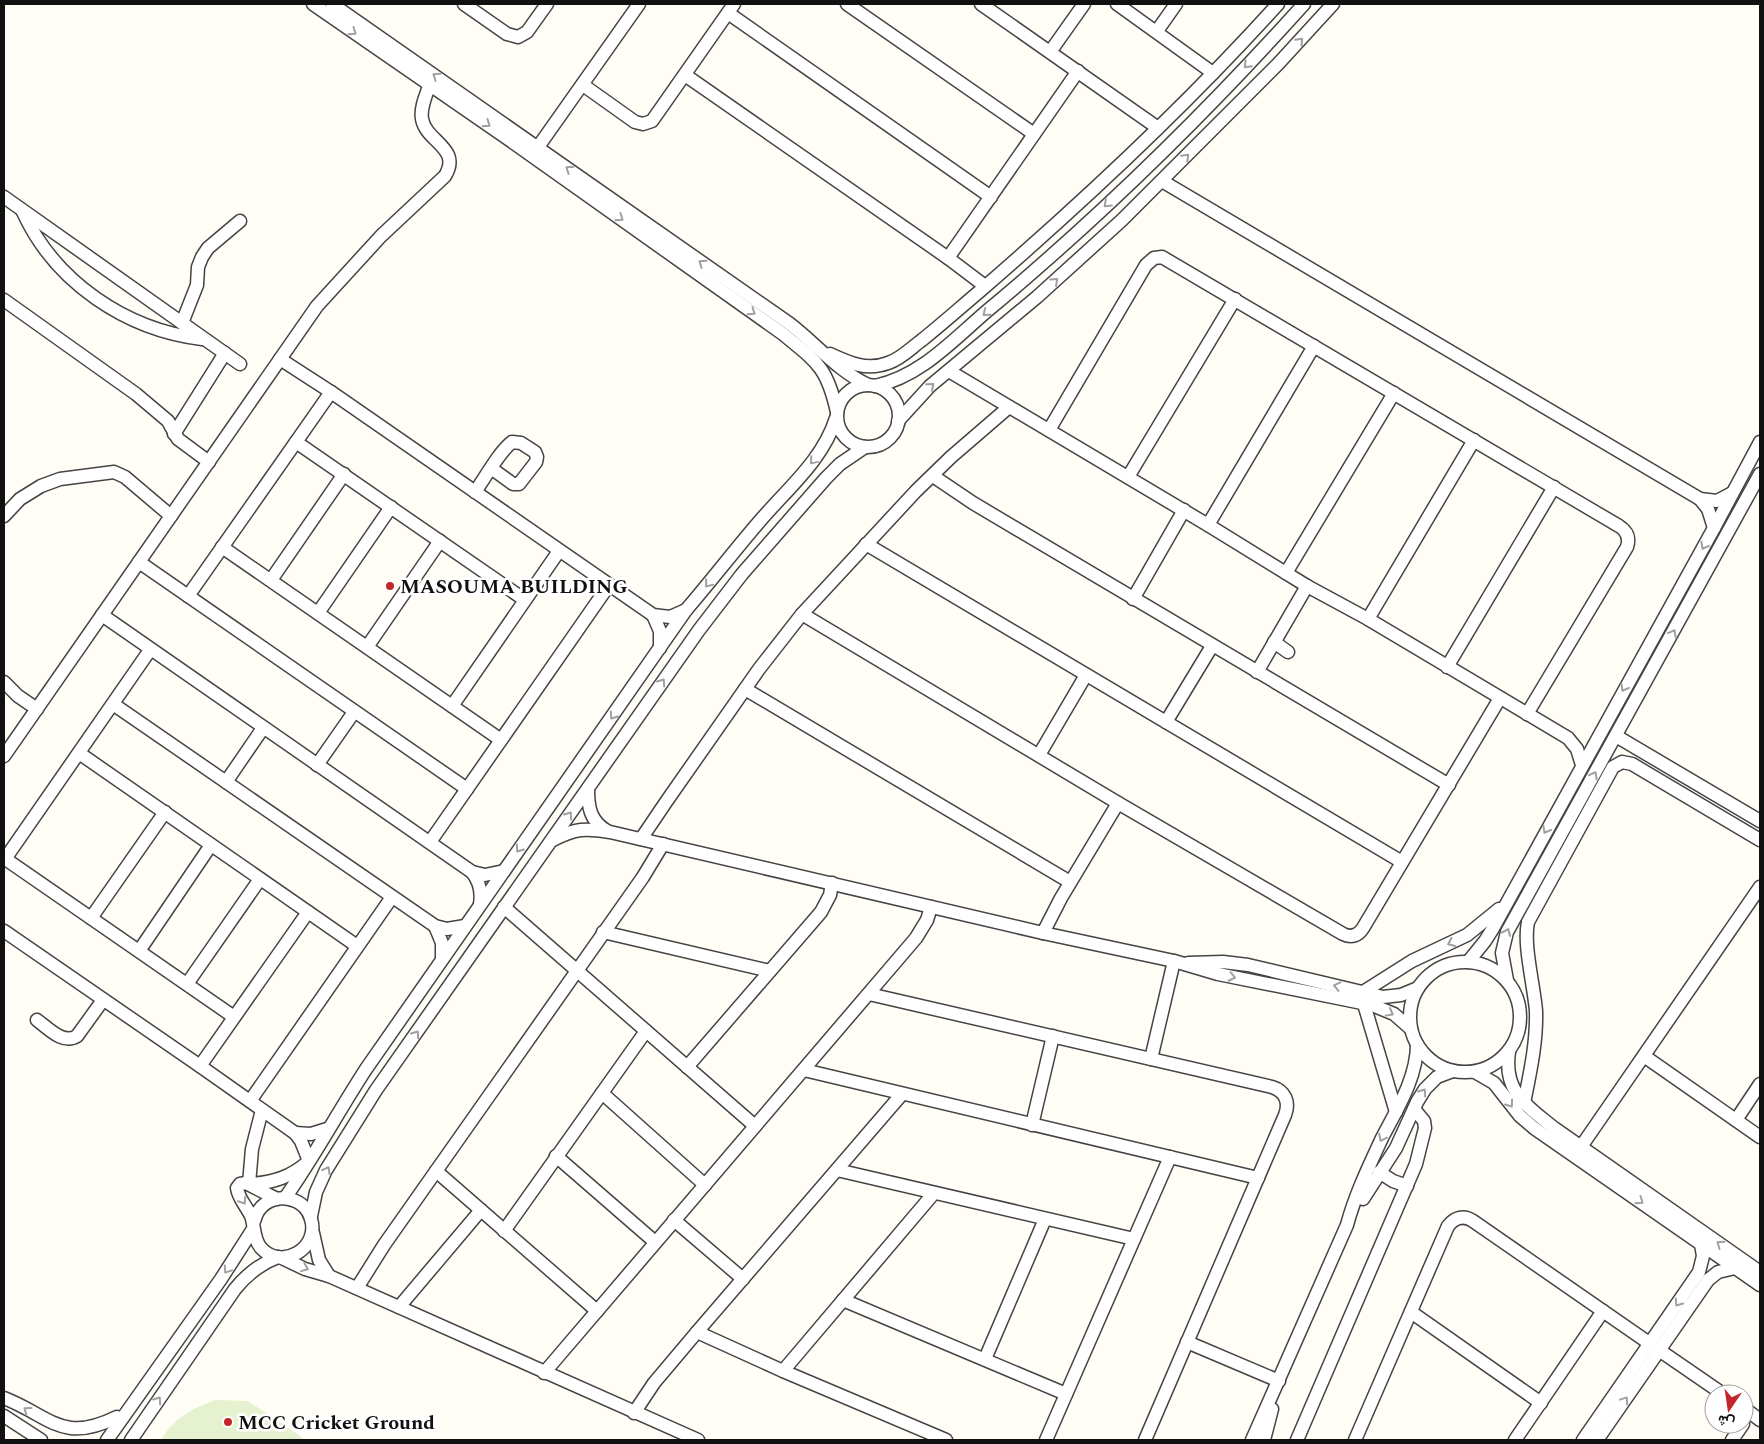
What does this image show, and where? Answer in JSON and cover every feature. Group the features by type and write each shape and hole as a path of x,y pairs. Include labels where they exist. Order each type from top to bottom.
{"street":[{"path":"313,4 430,84 783,334 811,356 821,368 832,389 839,429 846,438 854,444 865,447 883,443 890,437 898,421 898,412 896,403 884,389 842,370 790,324 332,4"},
{"path":"464,4 507,34 518,37 527,32 547,4"},
{"path":"538,147 639,4"},
{"path":"847,4 1034,134"},
{"path":"1050,52 1084,4"},
{"path":"1116,4 1157,31 1213,73"},
{"path":"1157,31 1176,4"},
{"path":"820,350 857,365 879,366 900,357 949,318 1023,254 1128,157 1213,73 1278,4"},
{"path":"106,1440 221,1279 253,1226 259,1210 264,1205 281,1198 309,1161 327,1129 366,1069 686,610 740,544 817,456 829,438 842,398 847,392 860,385 872,385 895,380 909,374 944,347 1057,251 1124,188 1191,123 1304,4"},
{"path":"898,421 922,394 1073,265 1162,181 1278,64 1333,4"},
{"path":"986,5 1158,128"},
{"path":"583,85 635,122 644,124 655,118 731,8 990,197"},
{"path":"1250,34 1282,28"},
{"path":"948,258 1078,71"},
{"path":"685,75 948,258 985,286"},
{"path":"4,756 322,299 381,236 442,179 447,172 450,164 447,151 428,132 423,121 422,110 430,84"},
{"path":"1124,188 1128,157"},
{"path":"1162,181 1700,498 1717,501 1732,494"},
{"path":"4,197 240,364"},
{"path":"22,210 33,232 51,258 74,281 97,299 123,315 150,327 206,340"},
{"path":"182,323 197,284 198,267 202,257 208,248 240,221"},
{"path":"1023,254 1057,251"},
{"path":"1049,430 1150,260 1158,257 1166,258 1554,487 1622,528 1627,534 1628,544 1527,714"},
{"path":"1128,477 1235,299"},
{"path":"4,300 136,394 166,419 178,438 209,462"},
{"path":"944,347 949,318"},
{"path":"1208,525 1314,346"},
{"path":"174,434 225,353"},
{"path":"280,359 332,392 653,615 670,617 686,610"},
{"path":"949,371 1184,510 1307,586 1568,738 1584,740 1599,734"},
{"path":"188,596 332,392"},
{"path":"1286,573 1394,393"},
{"path":"641,839 745,689 802,614 916,491 951,457 1008,407"},
{"path":"1368,620 1474,440"},
{"path":"296,442 525,600"},
{"path":"1468,962 1485,942 1760,442"},
{"path":"329,1276 319,1260 314,1242 311,1216 321,1181 347,1136 386,1076 504,907 727,592 826,478 840,464 865,447"},
{"path":"475,492 491,468"},
{"path":"4,516 20,499 40,486 60,479 114,472 125,477 171,516"},
{"path":"270,580 344,474"},
{"path":"1506,980 1502,953 1507,932 1760,474"},
{"path":"933,476 973,503 1133,599 1449,785"},
{"path":"1447,667 1554,487"},
{"path":"1700,498 1708,509 1714,528"},
{"path":"318,613 391,507"},
{"path":"1133,599 1184,510"},
{"path":"367,647 440,541"},
{"path":"866,544 1402,862"},
{"path":"222,547 501,740"},
{"path":"452,706 559,551"},
{"path":"139,562 467,789"},
{"path":"430,842 609,585"},
{"path":"1257,672 1307,586"},
{"path":"802,614 1118,803 1349,936 1356,935 1361,931 1500,698"},
{"path":"102,615 262,728 472,872 481,891 480,904"},
{"path":"653,615 660,630 660,648"},
{"path":"1274,642 1288,652"},
{"path":"1166,722 1212,646"},
{"path":"150,650 4,859 234,1017"},
{"path":"1039,755 1086,675"},
{"path":"4,682 18,696 37,709"},
{"path":"745,689 1070,882"},
{"path":"113,704 435,926 447,929 465,926"},
{"path":"317,766 354,712"},
{"path":"226,782 262,728"},
{"path":"1616,736 1760,821"},
{"path":"1568,738 1576,749 1582,765"},
{"path":"79,753 357,946"},
{"path":"1524,1104 1533,1056 1536,1022 1527,943 1528,922 1613,767 1622,762 1632,764 1760,840"},
{"path":"588,789 589,806 592,816 597,824 610,832"},
{"path":"1043,933 1070,882 1118,803"},
{"path":"91,918 165,812"},
{"path":"551,841 575,830 590,829 610,832 1043,933 1180,962 1197,969 1232,977 1364,998 1392,997 1418,988"},
{"path":"139,951 211,844"},
{"path":"357,1288 384,1245 643,877 663,844"},
{"path":"472,872 492,874 504,871"},
{"path":"187,984 260,879"},
{"path":"687,1067 821,912 830,895 832,883"},
{"path":"1578,1151 1644,1056 1756,903 1760,887"},
{"path":"250,1101 392,896"},
{"path":"1364,998 1412,961 1467,935 1505,905"},
{"path":"504,907 755,1126"},
{"path":"544,1373 920,933 931,907"},
{"path":"200,1066 308,912"},
{"path":"435,926 442,943 441,961"},
{"path":"4,931 294,1133 301,1141 309,1161"},
{"path":"603,932 770,971"},
{"path":"1151,1059 1180,962"},
{"path":"1468,962 1489,967 1506,980 1514,990 1521,1016 1518,1035 1508,1052 1494,1064 1475,1072 1453,1071 1432,1061 1417,1044 1411,1029 1410,1008 1418,988 1425,978 1444,965 1468,962"},
{"path":"869,994 1272,1087 1282,1092 1287,1103 1287,1111 1145,1440"},
{"path":"1364,998 1394,1014 1411,1029"},
{"path":"1364,998 1396,1112"},
{"path":"37,1020 61,1037 71,1039 79,1033 103,1000"},
{"path":"504,1231 646,1031"},
{"path":"1032,1125 1053,1036"},
{"path":"1252,1440 1347,1225 1366,1173 1411,1077 1416,1061 1417,1044"},
{"path":"1508,1052 1507,1069 1509,1078 1516,1094 1524,1104 1554,1128 1578,1151 1760,1286"},
{"path":"1644,1056 1760,1137"},
{"path":"804,1070 1258,1178"},
{"path":"1347,1225 1396,1148 1420,1096 1430,1082 1453,1071"},
{"path":"1475,1072 1494,1083 1513,1109 1527,1122 1578,1151 1760,1272"},
{"path":"1736,1120 1760,1084"},
{"path":"602,1093 705,1185"},
{"path":"634,1413 654,1383 902,1094"},
{"path":"1297,1440 1407,1186 1419,1153 1425,1128 1424,1121 1414,1109"},
{"path":"249,1184 251,1155 262,1110"},
{"path":"294,1133 311,1134 327,1129"},
{"path":"556,1156 656,1242"},
{"path":"1046,1440 1170,1157"},
{"path":"309,1161 293,1173 275,1181 240,1184 237,1191 247,1207 255,1238 260,1247 268,1254 357,1288 544,1373 698,1440"},
{"path":"838,1170 1134,1239"},
{"path":"436,1171 597,1311"},
{"path":"1379,1172 1393,1181 1407,1186"},
{"path":"249,1184 267,1195 300,1203 311,1216"},
{"path":"783,1371 934,1193"},
{"path":"399,1307 481,1210"},
{"path":"1355,1440 1448,1226 1453,1220 1463,1217 1473,1221 1708,1384"},
{"path":"985,1360 1045,1219"},
{"path":"674,1220 743,1279"},
{"path":"131,1440 235,1289 264,1262 280,1257 293,1256 302,1251 309,1243 313,1233"},
{"path":"1583,1440 1654,1347 1700,1281 1703,1261 1701,1244"},
{"path":"1700,1281 1718,1272 1735,1268"},
{"path":"843,1300 1066,1394"},
{"path":"1515,1440 1604,1311"},
{"path":"1410,1312 1541,1403"},
{"path":"697,1332 922,1436 946,1440"},
{"path":"1187,1342 1279,1381"},
{"path":"1597,1440 1654,1347"},
{"path":"1264,1440 1279,1381"},
{"path":"4,1398 19,1405 58,1432 74,1438 97,1432 129,1408"},
{"path":"4,1416 41,1440"}],"green space":[{"name":"MCC Cricket Ground","path":"215,1400 248,1401 304,1440 161,1440 177,1420"}],"place":[{"name":"MASOUMA BUILDING","path":"390,586"},
{"name":"MCC Cricket Ground","path":"228,1422"}]}
